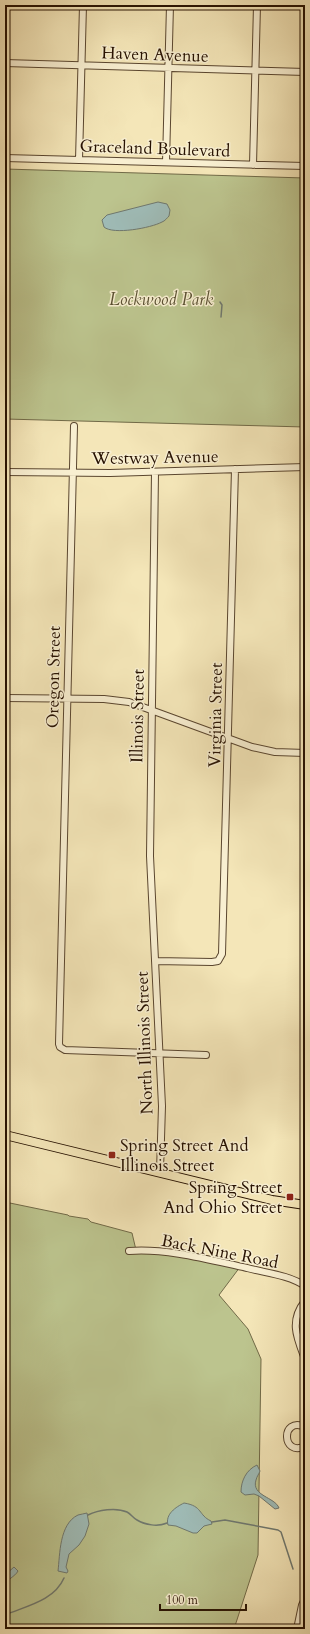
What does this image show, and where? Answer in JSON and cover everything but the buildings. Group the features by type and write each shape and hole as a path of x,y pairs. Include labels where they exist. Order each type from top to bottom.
{"main road":[{"path":"5,1135 160,1171 272,1200 305,1205"}],"street":[{"path":"79,160 83,5"},
{"path":"166,162 170,5"},
{"path":"253,165 257,5"},
{"name":"Haven Avenue","path":"5,63 305,72"},
{"name":"Graceland Boulevard","path":"5,158 305,166"},
{"name":"Oregon Street","path":"74,426 59,1041 60,1047 65,1050 159,1053"},
{"name":"Westway Avenue","path":"5,472 110,473 305,467"},
{"name":"Virginia Street","path":"155,961 212,962 218,960 222,954 235,469"},
{"name":"Illinois Street","path":"155,472 150,856 155,961"},
{"path":"5,698 117,700 136,703 228,739 263,750 305,753"},
{"name":"North Illinois Street","path":"155,961 162,1106 160,1171"},
{"path":"159,1053 206,1055"},
{"name":"Back Nine Road","path":"129,1251 162,1252 206,1259 284,1277 305,1286"},
{"path":"305,1301 301,1306 295,1324 296,1335 305,1359"},
{"path":"305,1427 297,1425 293,1426 288,1432 287,1436 287,1440 291,1446 298,1448 305,1446"},
{"path":"297,1629 302,1605 305,1599"}],"green space":[{"name":"Lockwood Park","path":"5,169 305,178 305,427 5,419"},
{"path":"5,1202 88,1219 91,1222 132,1233 136,1250 162,1252 240,1267 219,1295 248,1329 261,1359 258,1555 234,1629 5,1629"}],"water":[{"path":"158,202 167,204 170,210 169,216 163,222 123,231 104,227 102,220 107,215"},
{"path":"257,1465 260,1471 255,1485 257,1490 277,1504 279,1508 275,1509 259,1496 254,1494 245,1495 241,1492 245,1476 253,1467"},
{"path":"184,1503 190,1504 197,1508 207,1519 211,1521 212,1524 204,1526 197,1533 168,1525 168,1517 172,1511"},
{"path":"87,1513 89,1524 85,1536 79,1545 69,1554 66,1567 68,1571 67,1573 58,1571 60,1549 67,1525 78,1515"},
{"path":"14,1567 18,1571 6,1584 8,1600 5,1604 5,1575"}],"waterway":[{"path":"220,302 222,305 221,317"},
{"path":"88,1515 112,1509 123,1510 140,1522 156,1525 167,1523"},
{"path":"212,1522 225,1520 278,1530 281,1532 293,1569"},
{"path":"5,1615 39,1602 54,1592 64,1578"}],"place":[{"name":"Spring Street And Illinois Street","path":"112,1155"},
{"name":"Spring Street And Ohio Street","path":"290,1197"}]}
